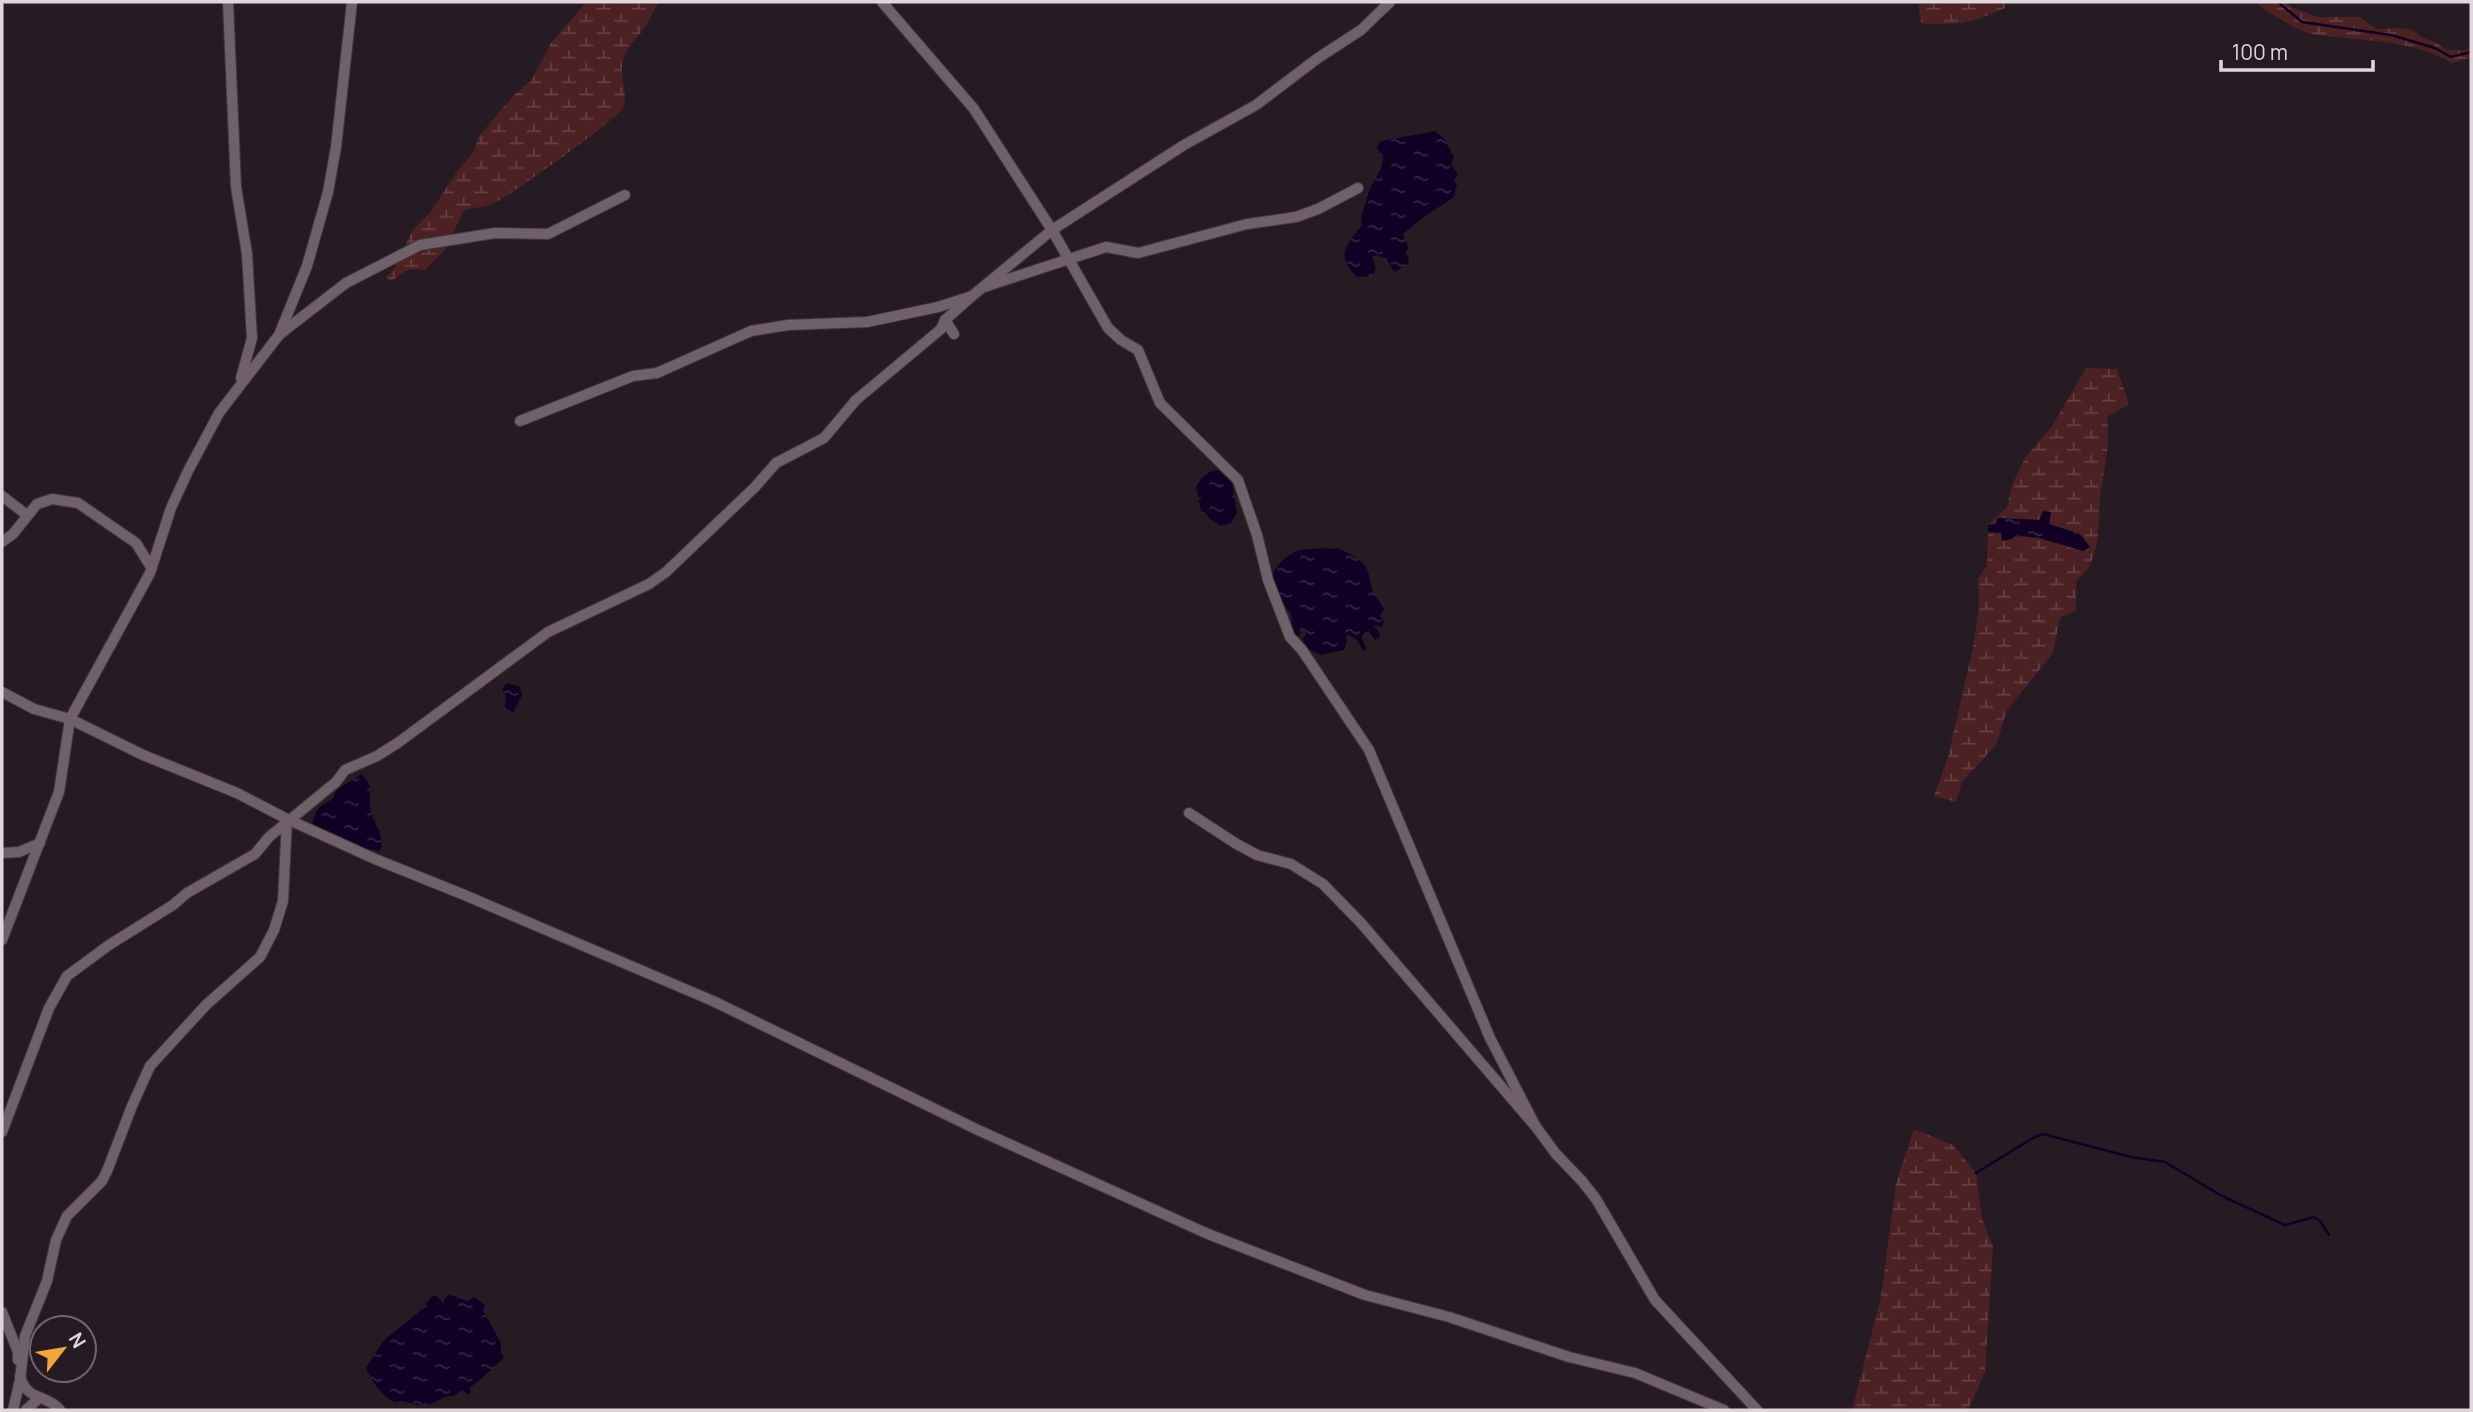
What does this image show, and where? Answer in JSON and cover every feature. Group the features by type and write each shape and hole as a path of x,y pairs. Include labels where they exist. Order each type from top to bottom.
{"street":[{"path":"228,2 236,187 247,254 252,338 238,386"},
{"path":"279,335 307,265 328,191 336,147 352,2"},
{"path":"882,2 974,109 1052,230 1108,328 1138,350 1160,403 1238,480 1257,535 1268,580 1290,637 1302,650 1369,750 1490,1038 1536,1127"},
{"path":"2,1132 15,1093 35,1051 49,1008 67,976 187,893 255,854 287,819 336,782 345,770 377,756 399,742 548,632 649,584 666,572 755,487 776,463 824,438 856,400 941,330 945,320 990,279 1052,230 1184,145 1256,105 1318,58 1361,30 1390,2"},
{"path":"984,287 1107,247 1138,253 1247,224 1296,217 1358,188"},
{"path":"2,940 59,792 70,719 144,583 171,508 219,413 279,335 346,282 420,245 495,233 548,234 625,195"},
{"path":"520,421 633,376 657,373 751,331 788,325 867,322 938,307 972,296"},
{"path":"945,320 954,334"},
{"path":"2,496 27,515"},
{"path":"2,542 13,534 37,504 52,499 78,503 136,543 151,567"},
{"path":"2,692 34,709 70,719 143,755 237,793 374,859 713,1001 978,1130 1208,1234 1365,1294 1449,1317 1569,1357 1635,1373 1724,1410"},
{"path":"1189,813 1257,855 1291,864 1323,884 1361,923 1536,1127 1556,1154 1582,1181 1596,1199 1655,1300 1757,1410"},
{"path":"13,1410 20,1380 25,1336 47,1281 56,1240 67,1216 102,1181 150,1066 206,1005 260,957 274,930 283,901 287,819"},
{"path":"2,853 19,852 40,843"},
{"path":"2,1311 18,1352 20,1380 38,1399 54,1402 60,1410"},
{"path":"26,1410 38,1399"}],"green space":[{"path":"586,2 659,2 623,60 623,108 583,142 500,200 490,205 464,210 445,250 425,270 409,269 391,281 386,277 394,269 412,231 430,213 458,170 473,153 479,136 515,94 531,81 551,43"},
{"path":"1918,2 2005,2 2005,8 1964,22 1921,23"},
{"path":"2256,2 2287,2 2291,7 2318,17 2359,17 2377,29 2413,30 2447,50 2471,48 2471,58 2452,63 2437,55 2404,45 2317,35 2285,22"},
{"path":"2086,368 2117,369 2129,404 2107,417 2108,442 2100,495 2098,536 2091,562 2076,581 2076,610 2060,618 2053,653 2007,710 1996,745 1962,782 1956,802 1934,796 1948,757 1973,648 1979,606 1978,578 1987,566 1988,532 2002,533 2003,541 2032,537 2083,551 2080,534 2049,524 2051,513 2040,520 1997,518 1997,524 1988,525 2007,507 2013,483 2025,458 2052,426"},
{"path":"1914,1129 1953,1145 1976,1173 1982,1219 1993,1246 1985,1372 1968,1410 1852,1410 1881,1297 1896,1183"}],"water":[{"path":"1435,131 1444,138 1454,157 1451,164 1458,175 1454,181 1457,185 1454,197 1403,234 1409,248 1405,253 1409,257 1408,264 1394,272 1386,258 1377,255 1372,257 1376,267 1373,276 1357,277 1346,263 1345,251 1362,225 1361,217 1370,188 1381,168 1383,158 1377,147 1381,141"},
{"path":"1218,470 1232,483 1237,513 1231,523 1221,526 1201,511 1196,487 1205,476"},
{"path":"2043,511 2051,512 2049,524 2080,534 2090,547 2083,551 2039,538 2015,535 2012,539 2002,541 2001,533 1988,532 1988,525 1996,524 1997,518 2039,520"},
{"path":"1338,548 1359,559 1366,567 1373,591 1384,609 1380,616 1384,621 1382,627 1374,627 1379,631 1380,637 1375,640 1369,632 1365,632 1361,637 1367,649 1363,651 1358,641 1349,635 1346,636 1344,650 1320,655 1309,649 1302,639 1306,635 1305,628 1299,628 1301,634 1295,638 1291,632 1292,616 1276,593 1271,576 1284,559 1298,551"},
{"path":"507,683 520,687 522,695 513,713 505,707 506,696 502,689"},
{"path":"361,774 369,785 371,812 381,838 380,851 353,845 312,826 318,809 333,799 335,791"},
{"path":"448,1294 467,1301 474,1297 485,1305 483,1310 501,1343 504,1358 469,1388 471,1391 468,1395 462,1390 454,1396 425,1405 395,1402 378,1388 366,1368 383,1341 421,1310 432,1296 437,1296 443,1303"}],"waterway":[{"path":"2278,2 2302,22 2391,35 2435,48 2451,57 2471,52"},
{"path":"1976,1173 2043,1134 2131,1157 2165,1162 2222,1196 2285,1225 2314,1217 2329,1235"}]}
